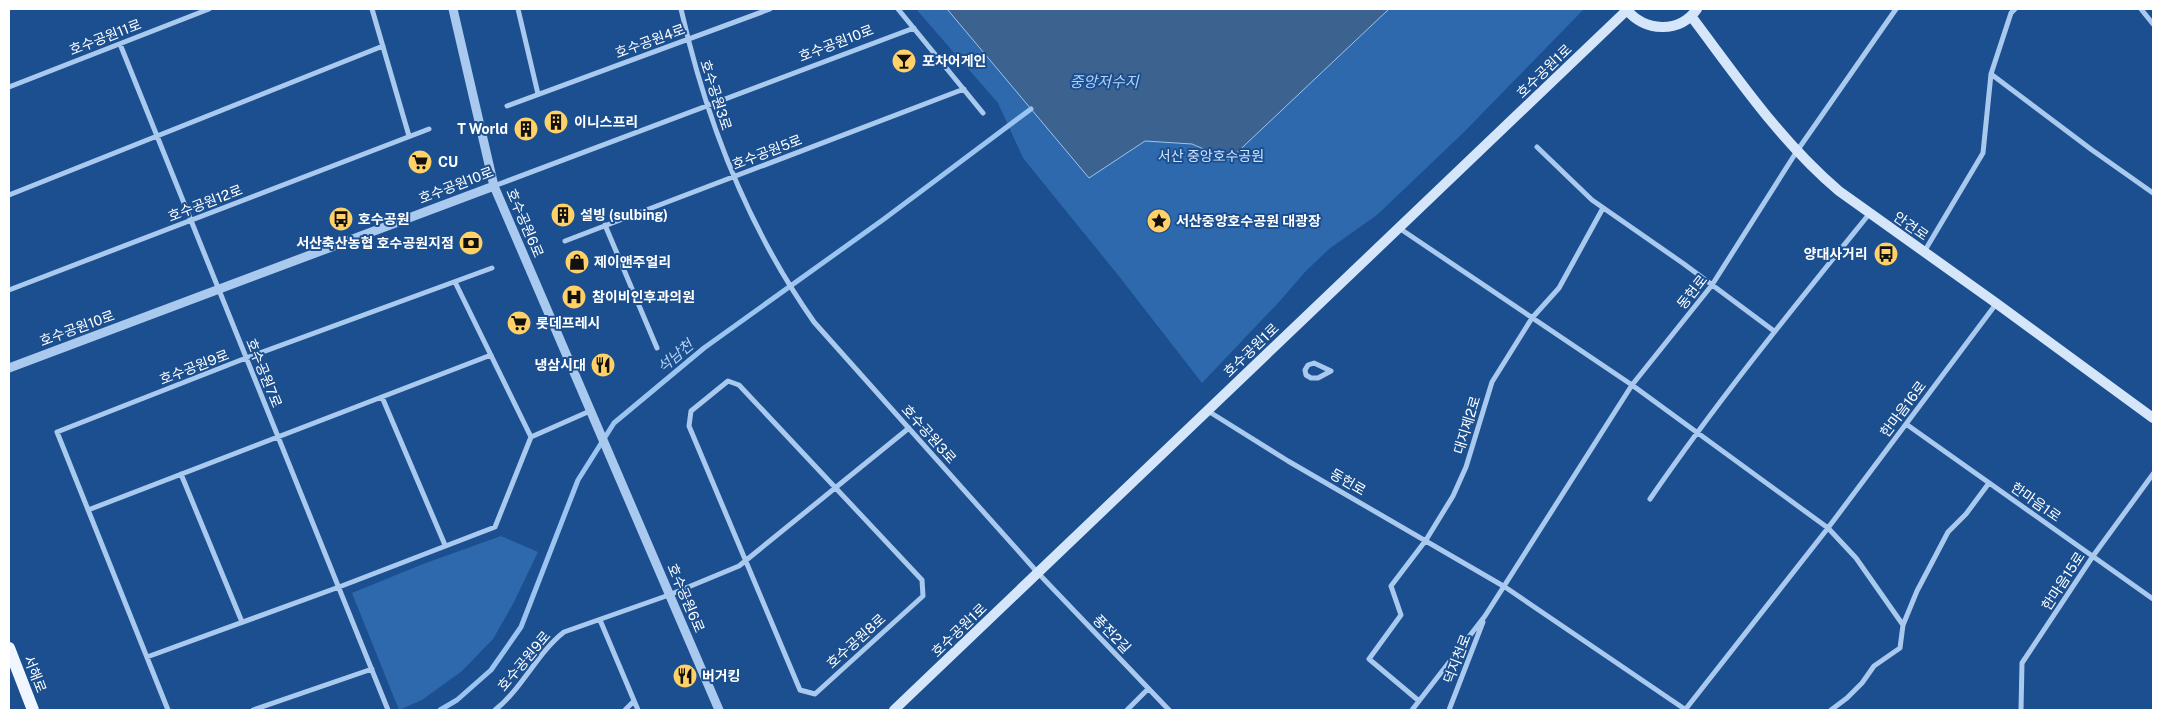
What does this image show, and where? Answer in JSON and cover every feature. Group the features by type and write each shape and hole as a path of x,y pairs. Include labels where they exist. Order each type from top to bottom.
{"main road":[{"path":"1627,9 1641,22 1658,27 1676,25 1694,12"},
{"name":"호수공원1로","path":"894,710 1627,9"},
{"name":"안견로","path":"1694,12 1762,112 1797,151 1839,191 2153,418"},
{"name":"서해로","path":"9,648 33,710"}],"street":[{"name":"호수공원11로","path":"9,87 209,9"},
{"path":"372,9 409,136"},
{"name":"호수공원6로","path":"453,9 494,186 719,710"},
{"path":"518,9 538,94"},
{"name":"호수공원3로","path":"681,9 706,107 733,177 788,286 814,322 1038,573"},
{"name":"호수공원4로","path":"507,106 770,9"},
{"path":"898,9 983,113"},
{"name":"동헌로","path":"1412,710 1485,616 1632,386 1712,285 1797,151 1896,9"},
{"path":"1924,252 1983,153 1991,74 2011,13 2015,9"},
{"path":"2141,9 2153,24"},
{"name":"호수공원10로","path":"9,368 914,28"},
{"name":"호수공원7로","path":"120,44 388,710"},
{"path":"9,195 383,46"},
{"path":"1991,74 2153,193"},
{"name":"호수공원5로","path":"565,241 964,89"},
{"name":"호수공원12로","path":"9,290 429,129"},
{"path":"1537,147 1603,208 1774,331"},
{"name":"대지제2로","path":"1419,701 1369,658 1401,615 1391,586 1426,540 1453,496 1466,467 1492,382 1532,318 1560,288 1603,208"},
{"path":"1650,499 1696,432 1774,331 1870,214"},
{"path":"606,225 657,348"},
{"path":"1400,228 1632,386 1828,528 1856,558 1903,625"},
{"name":"호수공원9로","path":"168,710 57,432 246,358 492,268"},
{"path":"455,282 531,437"},
{"name":"한마음16로","path":"1685,710 1828,528 1996,303"},
{"path":"88,510 491,355"},
{"path":"1314,363 1331,371 1313,378 1306,375 1305,370 1308,365 1314,363"},
{"name":"호수공원8로","path":"728,381 739,385 835,488 922,580 923,596 815,694 800,690 688,426 691,411 728,381"},
{"path":"382,397 445,545"},
{"path":"147,657 339,587 495,527 531,437 590,411"},
{"name":"동헌로","path":"1208,411 1288,461 1505,587"},
{"name":"한마음1로","path":"1906,424 2153,599"},
{"path":"669,595 739,566 909,428"},
{"path":"181,474 242,622"},
{"name":"한마음15로","path":"2021,710 2022,663 2093,556 2153,474"},
{"path":"1831,710 1862,683 1874,666 1900,648 1903,625 1917,591 1948,532 1966,514 1990,483"},
{"name":"풍전2길","path":"1038,573 1169,710"},
{"path":"1505,587 1685,710"},
{"name":"호수공원9로","path":"495,710 522,681 556,638 564,632 669,595"},
{"name":"덕지천로","path":"1449,710 1485,616"},
{"path":"600,620 638,710"},
{"path":"253,710 372,669"},
{"path":"1127,710 1148,689"},
{"path":"625,710 634,701"}],"green space":[{"name":"서산 중앙호수공원","path":"916,9 1584,9 1463,133 1377,215 1329,249 1305,272 1202,383 1118,275 1023,158 998,103"},
{"path":"501,536 538,552 513,604 493,639 462,671 422,700 399,710 352,593 423,564"}],"water":[{"name":"중앙저수지","path":"947,9 1389,9 1229,160 1192,144 1145,141 1089,178"}],"waterway":[{"name":"석남천","path":"440,710 457,700 491,670 521,627 578,480 614,423 704,348 884,219 1031,109"}],"place":[{"name":"포차어게인","path":"904,61"},
{"name":"이니스프리","path":"556,122"},
{"name":"T World","path":"526,129"},
{"name":"CU","path":"420,162"},
{"name":"설빙 (sulbing)","path":"563,215"},
{"name":"호수공원","path":"341,219"},
{"name":"서산중앙호수공원 대광장","path":"1159,221"},
{"name":"서산축산농협 호수공원지점","path":"471,243"},
{"name":"양대사거리","path":"1886,254"},
{"name":"제이앤주얼리","path":"577,262"},
{"name":"참이비인후과의원","path":"574,297"},
{"name":"롯데프레시","path":"519,323"},
{"name":"냉삼시대","path":"603,365"},
{"name":"버거킹","path":"685,676"}]}
